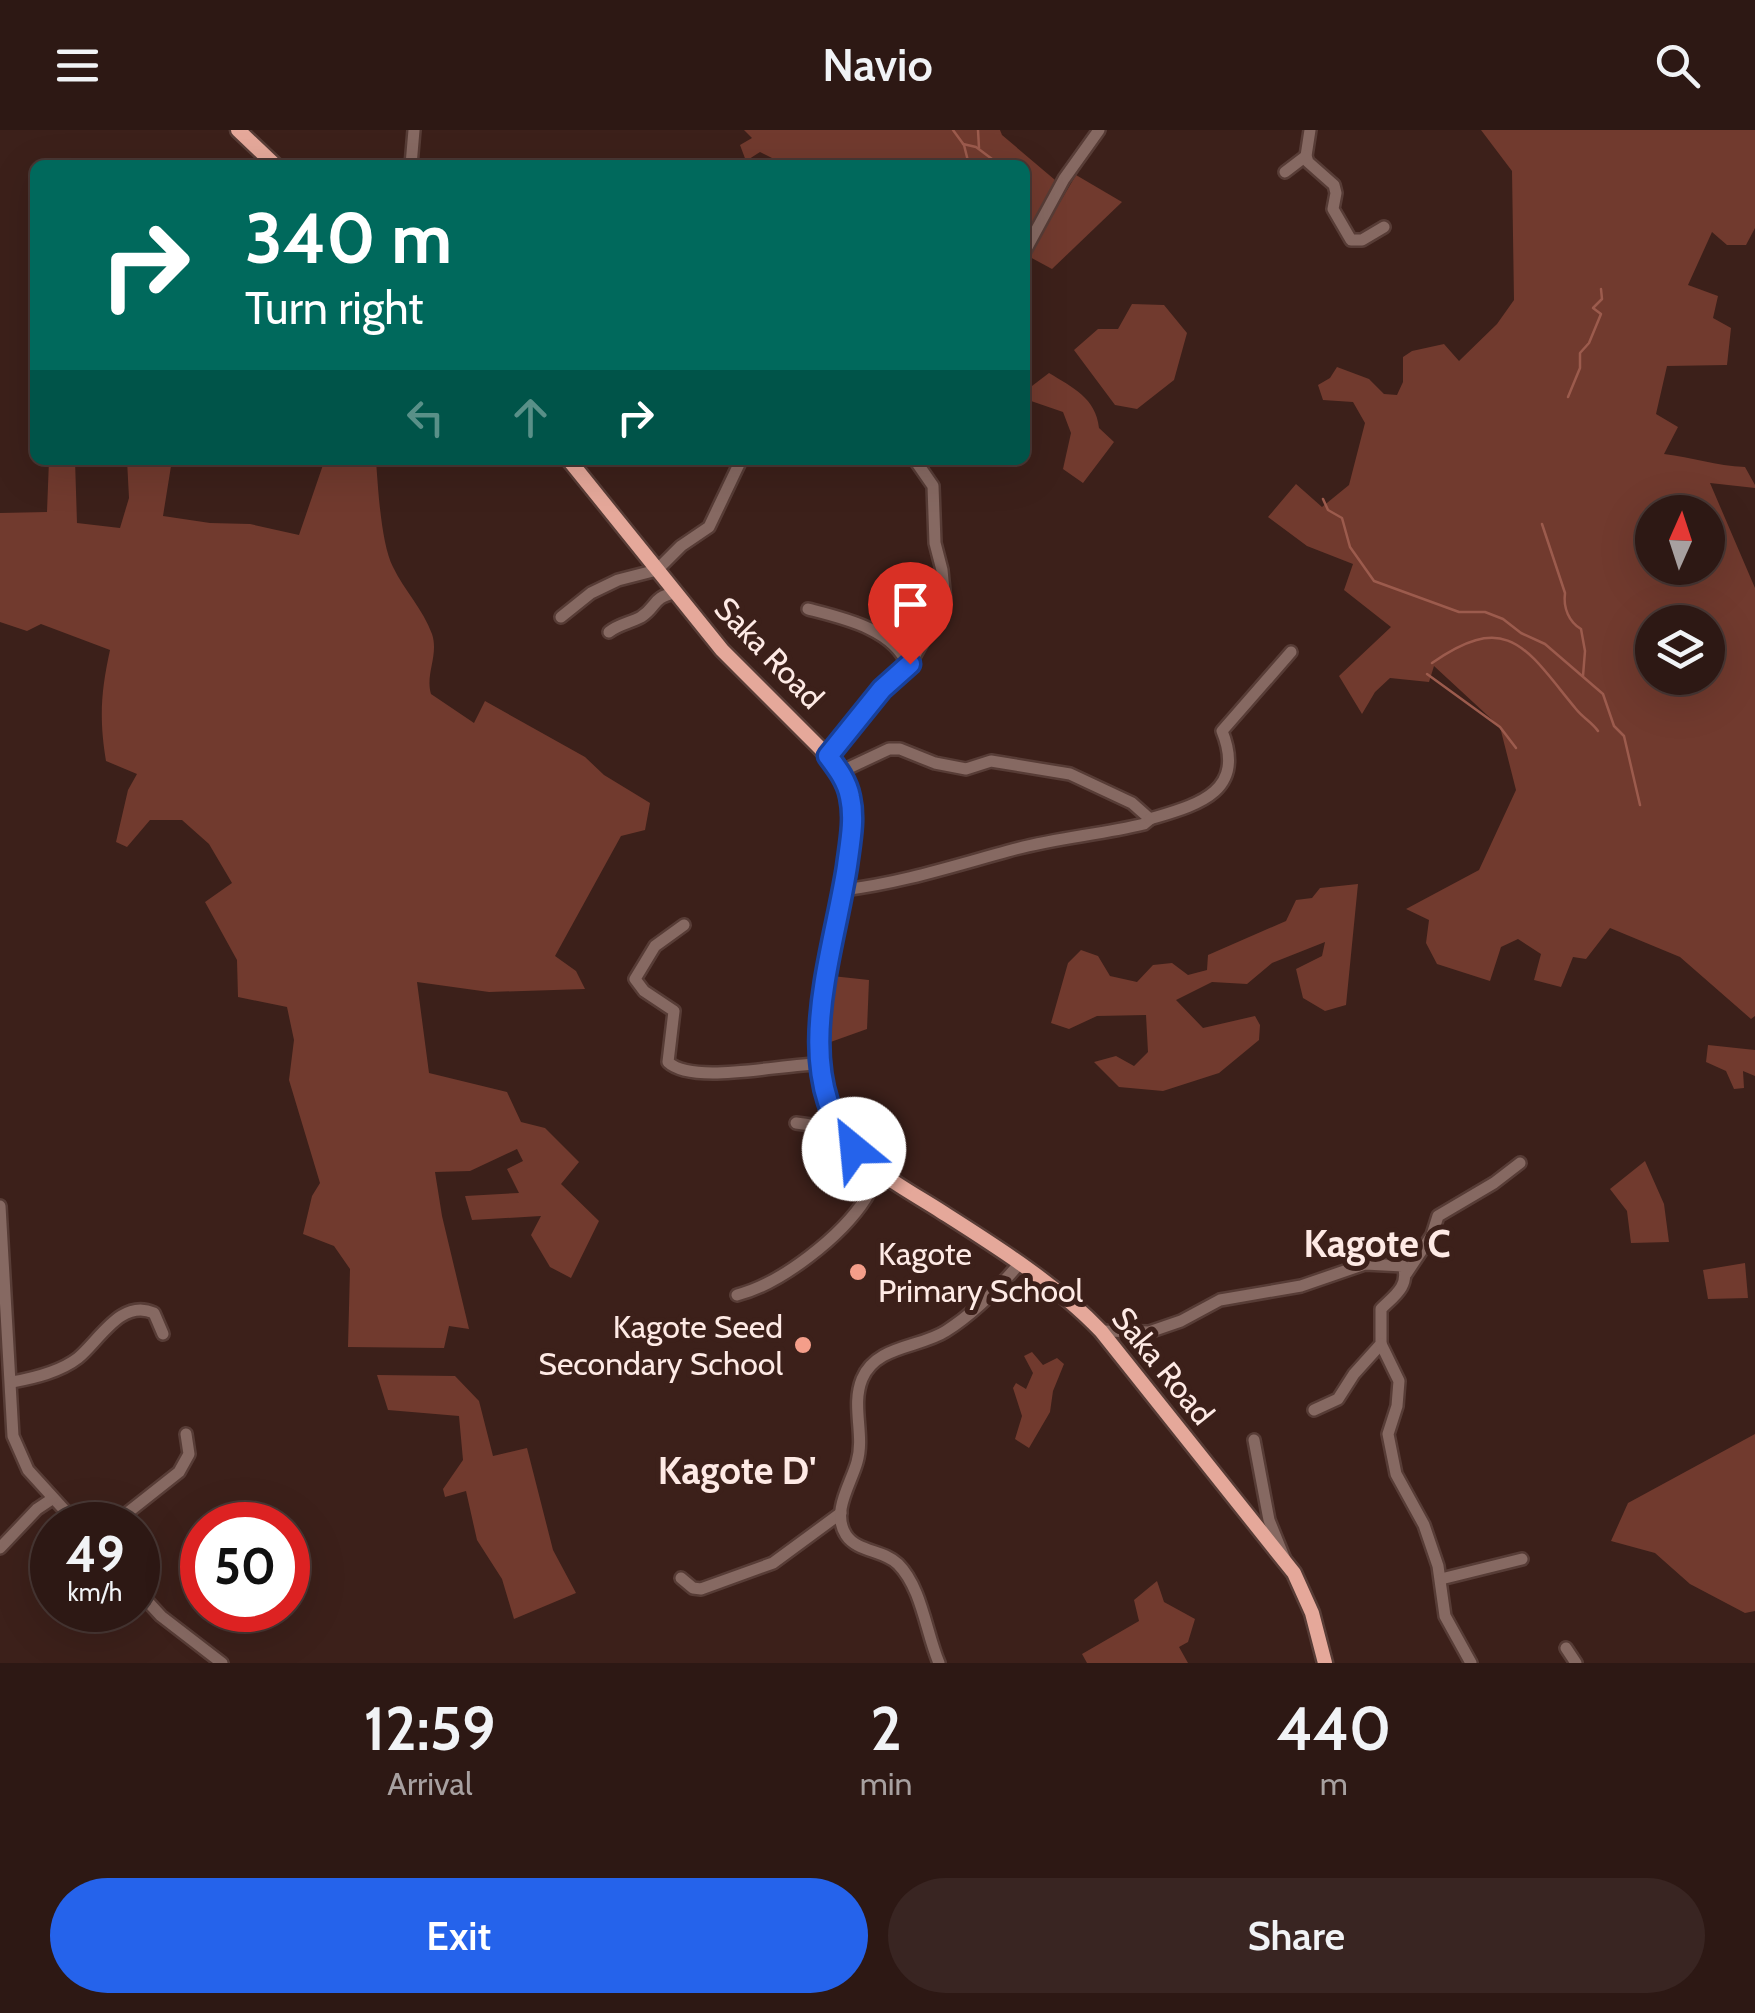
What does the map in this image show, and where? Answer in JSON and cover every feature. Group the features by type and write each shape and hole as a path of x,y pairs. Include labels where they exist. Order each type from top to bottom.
{"main road":[{"path":"238,130 270,160"},
{"name":"Saka Road","path":"574,465 740,670 812,736 840,772 851,800 852,819 819,1018 824,1088 854,1149 1019,1264 1085,1314 1101,1331 1285,1561 1312,1613 1326,1663"}],"street":[{"path":"411,160 414,130"},
{"path":"1030,242 1064,180 1099,130"},
{"path":"1310,130 1308,162 1334,186 1332,209 1351,240 1362,240 1384,227"},
{"path":"1285,172 1306,156"},
{"path":"561,617 591,593 618,580 656,570 708,527 738,465"},
{"path":"828,756 882,689 908,666 945,602 935,543 934,486 919,465"},
{"path":"609,632 619,624 644,616 659,597 675,593"},
{"path":"808,609 854,622 878,634 903,653 908,666"},
{"path":"843,890 895,884 1008,851 1099,835 1201,803 1224,783 1228,761 1222,731 1292,652"},
{"path":"840,772 889,750 900,749 935,763 966,769 991,761 1070,774 1132,803 1150,818"},
{"path":"684,925 654,946 634,978 644,991 674,1012 668,1062 676,1070 736,1074 766,1067 822,1064"},
{"path":"796,1124 841,1128"},
{"path":"1471,1663 1445,1616 1440,1579 1424,1525 1396,1474 1388,1434 1397,1406 1398,1381 1381,1344 1381,1309 1404,1285 1406,1274 1432,1236 1438,1216 1469,1200 1520,1163"},
{"path":"737,1295 780,1277 844,1226 867,1196 878,1169"},
{"path":"0,1206 13,1436 28,1470 56,1502"},
{"path":"939,1663 905,1572 890,1558 852,1542 842,1527 841,1513 858,1460 860,1384 866,1370 882,1357 943,1333 999,1288 1019,1264"},
{"path":"1101,1331 1150,1332 1220,1300 1300,1286 1365,1264 1396,1264 1403,1266 1406,1274"},
{"path":"12,1382 37,1377 77,1359 106,1327 132,1312 154,1313 163,1334"},
{"path":"1314,1410 1337,1400 1381,1344"},
{"path":"142,1502 180,1472 189,1454 186,1434"},
{"path":"1254,1440 1269,1520 1285,1561"},
{"path":"0,1548 52,1498"},
{"path":"680,1578 701,1589 773,1563 841,1513"},
{"path":"1440,1579 1522,1559"},
{"path":"160,1615 222,1663"},
{"path":"1566,1648 1576,1663"}],"shaded area":[{"path":"744,130 1000,130 1055,180 1030,230 1030,160 776,160 760,152 746,160 740,145 752,138"},
{"path":"1481,130 1755,130 1755,228 1746,245 1727,245 1712,232 1688,285 1718,296 1713,318 1731,328 1727,365 1667,366 1656,414 1678,427 1664,454 1745,467 1755,488 1710,483 1715,495 1635,495 1635,585 1725,585 1725,518 1755,588 1755,1016 1751,1019 1680,957 1610,928 1586,959 1573,957 1561,987 1534,980 1541,954 1518,939 1501,947 1490,981 1437,964 1426,943 1429,920 1406,909 1479,870 1516,790 1500,727 1434,666 1429,682 1390,678 1375,692 1362,714 1339,676 1391,627 1344,590 1353,564 1307,546 1268,517 1296,484 1322,507 1349,485 1365,423 1353,402 1323,400 1318,385 1330,378 1337,367 1369,379 1384,394 1397,395 1403,382 1403,357 1444,344 1459,361 1497,324 1514,300 1512,171"},
{"path":"1076,175 1122,202 1052,269 1030,257"},
{"path":"1132,304 1164,305 1187,333 1174,380 1137,409 1115,405 1074,350 1098,329 1118,329"},
{"path":"1049,373 1074,389 1088,401 1099,428 1114,442 1083,483 1063,469 1071,433 1063,412 1031,401 1030,387"},
{"path":"49,465 75,465 77,523 120,528 129,498 127,465 171,465 163,516 250,524 299,535 323,465 376,465 389,557 432,634 431,694 474,723 485,701 585,757 604,775 650,803 645,830 621,836 555,956 576,971 585,989 489,992 417,982 429,1073 507,1092 521,1122 545,1128 579,1162 561,1184 599,1221 571,1278 550,1267 531,1235 541,1216 472,1220 465,1196 519,1193 507,1169 523,1161 517,1149 470,1171 435,1172 469,1329 449,1326 444,1348 348,1347 350,1269 334,1246 303,1234 312,1196 320,1183 289,1080 294,1040 287,1007 238,997 237,960 205,902 232,883 209,844 182,820 150,820 127,847 116,842 128,790 137,774 106,761 102,705 110,650 41,624 27,631 0,622 0,513 47,512"},
{"path":"1358,884 1346,1005 1325,1011 1303,998 1296,969 1322,956 1325,942 1272,963 1247,984 1212,982 1176,1000 1203,1028 1255,1016 1260,1025 1259,1040 1219,1073 1163,1091 1119,1087 1094,1062 1116,1056 1134,1066 1148,1052 1146,1015 1097,1016 1069,1029 1051,1023 1068,963 1081,950 1098,956 1110,976 1137,982 1153,965 1172,963 1188,975 1207,970 1208,955 1286,921 1296,900 1312,898 1320,888"},
{"path":"832,976 869,980 867,1029 825,1044 824,1021"},
{"path":"1708,1045 1755,1050 1755,1076 1743,1071 1744,1088 1734,1089 1726,1071 1706,1062"},
{"path":"1645,1161 1664,1204 1669,1242 1631,1243 1627,1211 1610,1189"},
{"path":"1745,1263 1748,1298 1708,1299 1703,1270"},
{"path":"1032,1352 1043,1365 1057,1358 1064,1364 1050,1412 1029,1448 1015,1439 1022,1416 1013,1388 1016,1383 1026,1389 1033,1373 1024,1356"},
{"path":"377,1375 455,1376 479,1401 493,1456 527,1448 553,1550 576,1593 514,1619 502,1579 477,1540 466,1491 445,1497 443,1489 463,1460 459,1416 388,1410"},
{"path":"1755,1434 1755,1611 1745,1613 1690,1584 1655,1553 1611,1541 1628,1503"},
{"path":"1157,1581 1164,1602 1195,1619 1188,1642 1179,1647 1188,1663 1087,1663 1082,1654 1139,1621 1134,1600"}],"waterway":[{"path":"953,130 964,145 968,160"},
{"path":"978,130 979,148"},
{"path":"963,144 976,147 993,160"},
{"path":"1568,397 1580,368 1580,353 1589,343 1601,314 1593,308 1602,299 1601,289"},
{"path":"1323,499 1328,510 1342,518 1350,547 1374,581 1459,612 1485,612 1503,619 1545,644 1603,694 1614,726 1624,736 1640,805"},
{"path":"1542,524 1568,614 1581,629 1585,651 1583,676"},
{"path":"1432,663 1480,639 1498,638 1514,644 1544,669 1598,731"},
{"path":"1427,674 1500,727 1516,748"}],"place":[{"name":"Kagote Primary School","path":"858,1272"},
{"name":"Kagote Seed Secondary School","path":"803,1345"}],"district":[{"name":"Kagote C","path":"1377,1244"},
{"name":"Kagote D'","path":"737,1471"}],"route":[{"path":"854,1149 826,1095 819,1041 819,1018 852,819 848,789 828,756 882,689 910,664"}]}
